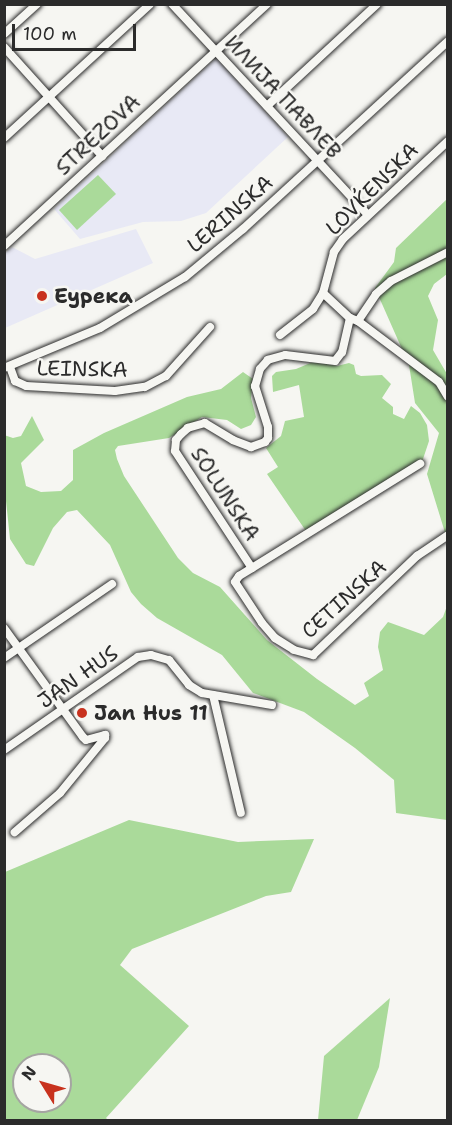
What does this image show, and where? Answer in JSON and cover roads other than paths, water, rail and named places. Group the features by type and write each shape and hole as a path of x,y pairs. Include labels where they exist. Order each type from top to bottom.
{"street":[{"path":"4,34 37,4"},
{"path":"4,138 150,4"},
{"name":"ИЛИЈА ПАВЛЕВ","path":"172,4 367,214"},
{"name":"STREZOVA","path":"4,246 267,4"},
{"path":"267,106 376,4"},
{"name":"LERINSKA","path":"7,368 100,328 152,299 213,255 447,41"},
{"path":"4,47 102,156"},
{"name":"LOVḰENSKA","path":"320,299 338,245 367,214 447,141"},
{"path":"354,320 376,294 391,281 447,252"},
{"path":"280,335 320,299 354,320 439,382 447,397"},
{"name":"SOLUNSKA","path":"354,320 342,352 335,361 285,355 268,360 260,369 255,386 268,427 268,438 265,442 251,447 233,440 205,423 188,428 176,440 175,451 180,462 252,568 420,464"},
{"name":"LEINSKA","path":"7,368 15,381 26,386 115,391 138,388 166,376 210,327"},
{"name":"CETINSKA","path":"252,568 239,576 235,582 262,623 275,638 294,650 313,655 417,556 447,535"},
{"path":"4,658 112,584"},
{"path":"4,628 86,740 102,734 105,738 60,793 15,832"},
{"name":"JAN HUS","path":"4,750 138,657 151,655 169,660 195,689 272,705"},
{"path":"213,694 241,813"}],"place":[{"name":"Еурека","path":"42,296"},
{"name":"Jan Hus 11","path":"82,713"}]}
